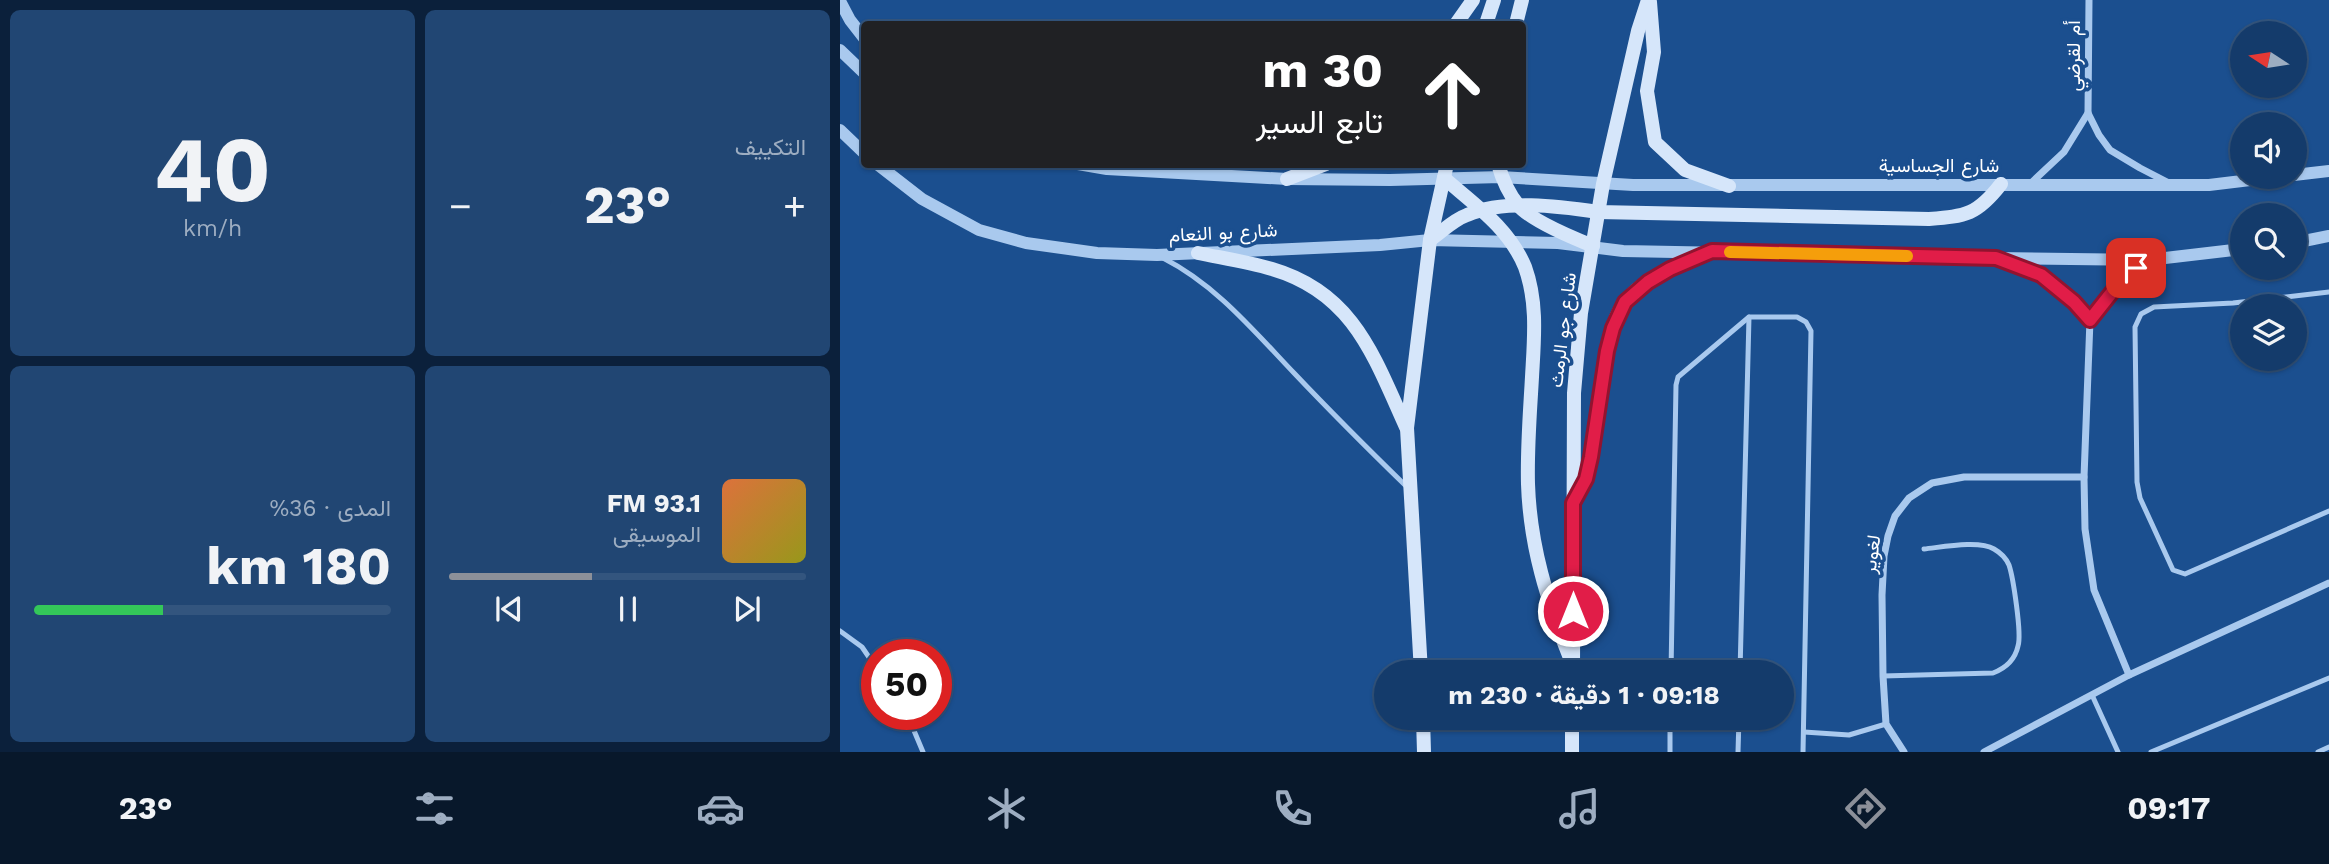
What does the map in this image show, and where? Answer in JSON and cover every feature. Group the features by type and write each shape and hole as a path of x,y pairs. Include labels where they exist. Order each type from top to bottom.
{"main road":[{"path":"1459,21 1473,0"},
{"path":"1487,21 1494,0"},
{"path":"1517,21 1522,0"},
{"path":"1649,0 1654,52 1647,91 1655,142 1685,170 1729,186"},
{"name":"شارع جو الرمث","path":"1573,660 1574,393 1581,313 1603,184 1638,31 1649,0"},
{"path":"1287,179 1316,168"},
{"path":"1446,171 1502,228 1524,265 1532,289 1535,318 1528,438 1532,533 1537,565 1570,660"},
{"path":"1420,660 1407,428 1430,240 1446,171"},
{"path":"1500,171 1519,206 1566,235 1593,246"},
{"path":"1430,240 1456,220 1482,209 1519,206 1557,206 1598,212 1929,219 1963,216 1988,200 2001,184"},
{"path":"1573,503 1586,479 1607,351 1623,305 1648,282 1712,251"},
{"path":"1198,253 1273,269 1331,298 1367,344 1407,428"},
{"path":"1423,730 1424,752"},
{"path":"1572,730 1572,752"}],"street":[{"name":"أم لقرضي","path":"2089,0 2088,113 2110,149 2173,186"},
{"path":"840,1 861,34"},
{"path":"840,50 861,70"},
{"name":"أم لقرضي","path":"2030,184 2064,152 2088,113"},
{"path":"840,130 861,150"},
{"name":"شارع بو النعام","path":"882,168 922,199 979,230 1026,243 1097,253 1157,255 1380,245 1430,240 1593,246"},
{"path":"1101,168 1287,179 1390,180 1446,171 1500,171 1603,184"},
{"path":"2307,173 2329,171"},
{"name":"شارع الجساسية","path":"1603,184 2173,186 2230,182"},
{"path":"2307,240 2329,236"},
{"path":"1593,246 1623,251 2148,260 2230,250"},
{"path":"1996,258 2041,275 2074,302 2090,320"},
{"path":"2129,675 2094,590 2085,530 2084,477 2090,320 2124,277 2148,260"},
{"name":"لغوير","path":"1903,752 1886,724 1883,676 1884,556 1895,516 1909,498 1932,484 1964,477 2084,477"},
{"path":"1984,752 2129,675 2329,583"}],"lane":[{"path":"1157,255 1184,268 1223,298 1334,415 1412,492"},
{"path":"2329,292 2233,303 2154,307 2141,314 2134,327 2137,482 2140,498 2173,570 2185,574 2329,511"},
{"path":"1671,660 1678,377 1749,317 1797,317 1806,322 1811,331 1803,752"},
{"path":"1740,660 1749,317"},
{"path":"1883,676 1993,673 2008,664 2018,649 2019,631 2011,576 2004,557 1983,545 1924,549"},
{"path":"840,631 861,646"},
{"path":"2151,752 2329,678"},
{"path":"2092,695 2118,752"},
{"path":"1804,732 1849,734 1886,724"},
{"path":"914,730 923,752"},
{"path":"1670,730 1670,752"},
{"path":"1738,752 1739,730"},
{"path":"2318,752 2329,747"}],"slow traffic":[{"path":"1730,252 1907,256"}],"route":[{"path":"1573,611 1573,503 1586,479 1591,457 1607,351 1623,305 1648,282 1670,269 1712,251 1996,258 2041,275 2074,302 2090,320 2124,277 2136,268"}]}
